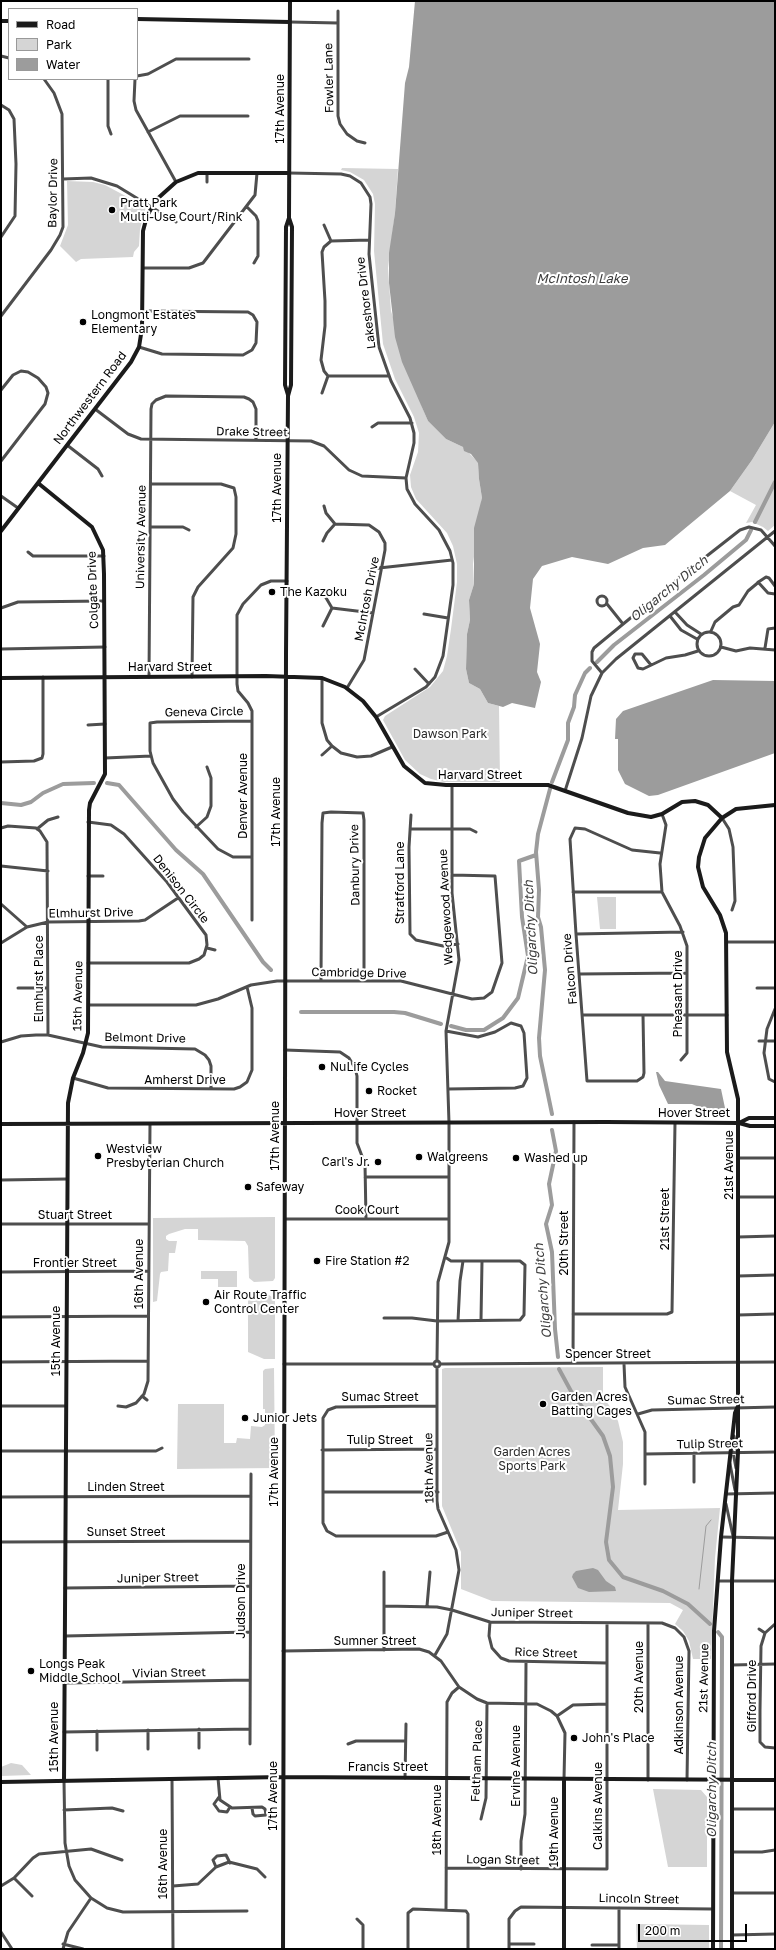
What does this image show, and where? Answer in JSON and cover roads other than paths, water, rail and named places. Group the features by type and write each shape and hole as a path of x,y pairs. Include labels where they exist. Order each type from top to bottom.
{"street":[{"name":"17th Avenue","path":"283,1949 282,1777 286,676 288,396 291,385 292,274 292,227 289,218 290,1"},
{"name":"Fowler Lane","path":"338,11 339,120 347,134 357,141 365,143"},
{"path":"138,19 338,23"},
{"path":"138,76 148,74 176,59 249,59"},
{"name":"Baylor Drive","path":"1,316 52,250 60,235 63,219 62,114 54,93 45,80"},
{"path":"108,80 108,126 111,134"},
{"path":"134,80 136,110 176,182"},
{"path":"1,105 12,115 15,125 16,170 15,216 1,237"},
{"path":"148,132 174,117 180,116 248,116"},
{"path":"207,173 207,182"},
{"name":"Northwestern Road","path":"1,531 131,362 139,347 143,311 143,232 147,216 162,192 176,182 194,174 289,173"},
{"name":"Lakeshore Drive","path":"289,173 341,174 350,176 361,183 367,190 371,204 369,240 370,267 379,347 389,376 412,424 414,443 406,478 410,497 440,530 452,560 454,574 443,658 435,677 429,684 376,717"},
{"path":"143,268 189,268 198,266 208,257 255,195 257,174"},
{"path":"63,179 90,178 117,186 176,222"},
{"path":"247,207 256,216 258,221 258,256 254,263"},
{"path":"324,225 331,241"},
{"path":"328,376 322,366 321,360 325,326 322,252 324,247 331,241 338,239 369,240"},
{"path":"139,347 162,354 243,354 252,350 256,343 257,322 253,315 248,312 143,311"},
{"path":"1,390 13,375 21,371 34,375 46,387 48,393 45,404 1,460"},
{"path":"328,376 389,376"},
{"path":"322,393 328,376"},
{"name":"University Avenue","path":"149,677 151,410 156,400 166,396 244,397 253,402 256,409 256,440"},
{"name":"Drake Street","path":"95,410 128,434 141,439 256,440 318,443 324,446 349,470 362,476 406,478"},
{"path":"372,427 378,423 412,424"},
{"path":"67,445 98,469 102,476"},
{"name":"Colgate Drive","path":"38,483 92,527 101,543 104,556 104,678"},
{"path":"151,484 221,484 234,488 236,497 236,534 232,548 198,587 193,597 192,677"},
{"path":"1,496 18,508"},
{"path":"323,540 326,533 335,524 326,513 324,506"},
{"name":"McIntosh Drive","path":"335,524 366,524 379,532 383,537 385,550 364,660 347,688"},
{"path":"150,527 183,527 189,530"},
{"path":"602,673 594,665 591,657 592,652 599,644 686,571 740,530 746,527 761,530 775,546"},
{"path":"565,791 582,738 591,696 602,673 616,659 775,531"},
{"path":"28,552 33,556 104,556"},
{"path":"370,569 452,560"},
{"path":"711,631 715,622 733,607 739,605 748,591 758,582 766,577 775,586"},
{"name":"Denver Avenue","path":"252,920 252,721 250,707 238,691 236,643 239,610 265,583 287,581"},
{"path":"758,582 768,593 775,594"},
{"path":"322,591 332,608"},
{"path":"1,608 18,602 104,601"},
{"path":"607,604 623,624"},
{"path":"332,608 373,613"},
{"path":"323,626 332,608"},
{"path":"676,612 687,625 701,634"},
{"path":"424,614 448,618"},
{"path":"670,616 681,630 697,639"},
{"path":"764,648 768,629 775,628"},
{"path":"711,631 718,635 721,641 721,647 716,654 705,656 698,651 696,646 697,639 701,634 711,631"},
{"path":"1,648 105,647"},
{"path":"721,647 736,651 750,648 775,650"},
{"path":"651,665 642,654 635,654 633,658 634,662 640,670 645,669 666,658 698,651"},
{"path":"415,669 429,684"},
{"name":"Harvard Street","path":"1,678 237,676 322,678 347,688 363,700 376,717 404,766 419,780 433,785 548,785 628,813 651,817 662,814 678,804 696,801 708,805 722,818"},
{"path":"1,762 34,762 42,758 43,677"},
{"name":"15th Avenue","path":"104,678 105,775 90,802 88,822 89,1005 86,1044 73,1078 68,1103 67,1124 64,1732 64,1810 66,1853 69,1866 75,1880 91,1898 107,1908 123,1912 247,1911"},
{"path":"322,678 322,723 327,740 332,746 349,756 361,758 375,755 392,747"},
{"name":"Geneva Circle","path":"252,721 150,723 151,756 160,777 173,799 212,844 226,855 240,858 252,857"},
{"path":"88,725 105,724"},
{"path":"322,755 332,746"},
{"path":"105,758 151,756"},
{"path":"196,827 207,817 211,806 211,778 207,767"},
{"name":"Wedgewood Avenue","path":"449,1123 446,1030 454,994 459,960 452,875 452,785"},
{"path":"732,910 735,901 733,847 729,829 722,818 738,809 775,805"},
{"name":"Danbury Drive","path":"322,980 322,823 323,813 331,812 363,813 364,980"},
{"name":"Pheasant Drive","path":"662,814 666,825 660,853 662,892 683,932 687,946 686,1053 681,1060"},
{"name":"Stratford Lane","path":"411,815 410,934 416,940 443,946 458,944"},
{"path":"1,828 8,826 37,829 48,820 58,817"},
{"name":"21st Avenue","path":"722,818 710,830 705,838 699,857 698,867 702,887 724,924 727,942 728,1058 737,1091 739,1123 737,1363 737,1408 739,1412 738,1493 732,1581 732,1949"},
{"name":"Denison Circle","path":"88,822 111,825 124,834 167,882 206,935 207,948"},
{"name":"Stratford Lane","path":"410,829 452,828 470,829 476,832"},
{"name":"Falcon Drive","path":"643,1015 643,1077 637,1081 588,1081 570,839 575,828 585,829 632,850 660,853"},
{"name":"Elmhurst Place","path":"37,829 47,842 48,1035"},
{"path":"1,866 48,871"},
{"name":"Cambridge Drive","path":"89,1005 196,1005 218,1000 260,982 285,980 401,981 472,999 484,998 492,992 502,963 495,876 452,875"},
{"path":"88,876 103,876"},
{"path":"573,892 662,892"},
{"name":"Elmhurst Drive","path":"1,943 27,927 48,922 138,922 145,920 178,898"},
{"path":"1,904 27,927"},
{"path":"576,934 683,932"},
{"path":"727,942 775,942"},
{"path":"88,963 189,963 199,959 207,948 215,950"},
{"path":"579,974 686,973"},
{"name":"Amherst Drive","path":"73,1078 108,1088 234,1089 240,1087 247,1082 251,1075 252,1008 247,987"},
{"path":"18,988 47,988"},
{"path":"757,988 775,988"},
{"path":"775,1009 764,1040 764,1053 769,1079 775,1082"},
{"path":"583,1015 728,1015"},
{"path":"446,1030 478,1037 495,1032 511,1023 520,1026 524,1033 527,1078 523,1086 515,1088 448,1089"},
{"name":"Belmont Drive","path":"1,1042 21,1036 48,1035 102,1048 196,1049 206,1055 209,1060 211,1066 211,1089"},
{"path":"759,1041 775,1041"},
{"path":"285,1050 335,1051 348,1058 355,1068 357,1076 357,1143 365,1164 366,1219"},
{"name":"Hover Street","path":"739,1123 749,1118 775,1118"},
{"name":"Hover Street","path":"1,1124 574,1122 739,1123 750,1126 775,1126"},
{"name":"20th Street","path":"573,1363 574,1122"},
{"path":"434,1364 437,1360 438,1282 450,1242 449,1123"},
{"name":"21st Street","path":"573,1314 670,1314 674,1309 675,1123"},
{"name":"16th Avenue","path":"142,1396 148,1381 150,1124"},
{"path":"739,1158 775,1158"},
{"path":"365,1177 449,1177"},
{"path":"1,1180 67,1179"},
{"path":"738,1197 775,1197"},
{"name":"Cook Court","path":"285,1219 449,1219"},
{"name":"Stuart Street","path":"1,1224 149,1224"},
{"path":"738,1237 775,1236"},
{"path":"384,1318 412,1318 438,1321 520,1320 524,1315 525,1265 520,1261 451,1261 445,1257"},
{"path":"458,1321 460,1281 463,1261"},
{"path":"481,1320 482,1261"},
{"name":"Frontier Street","path":"1,1272 148,1272"},
{"path":"738,1276 775,1275"},
{"path":"738,1315 775,1314"},
{"path":"1,1317 148,1316"},
{"path":"284,1364 434,1364 437,1367 440,1364 437,1360"},
{"path":"1,1362 148,1361"},
{"name":"Spencer Street","path":"440,1364 775,1362"},
{"path":"624,1364 626,1387 645,1432 645,1484"},
{"name":"18th Avenue","path":"435,1655 445,1641 458,1576 458,1559 438,1509 437,1367"},
{"path":"118,1406 126,1407 136,1403 142,1396 147,1400"},
{"path":"1,1406 66,1406"},
{"name":"Sumac Street","path":"322,1450 323,1418 325,1413 336,1407 437,1406"},
{"name":"Sumac Street","path":"638,1414 652,1410 775,1407"},
{"name":"21st Avenue","path":"713,1949 715,1780 713,1653 721,1538 732,1452 735,1413 737,1408"},
{"path":"734,1434 738,1452"},
{"path":"1,1452 156,1451 162,1448"},
{"name":"Tulip Street","path":"322,1450 437,1449"},
{"path":"322,1450 322,1492 325,1528 331,1534 336,1536 436,1536 448,1532"},
{"path":"732,1452 738,1473"},
{"name":"Tulip Street","path":"645,1454 775,1452"},
{"path":"694,1453 694,1482"},
{"path":"730,1460 735,1489 738,1493"},
{"name":"Judson Drive","path":"250,1744 251,1474"},
{"path":"322,1492 438,1492"},
{"path":"734,1538 726,1496 738,1493 775,1493"},
{"name":"Linden Street","path":"1,1497 251,1496"},
{"path":"721,1538 775,1538"},
{"name":"Sunset Street","path":"1,1542 250,1541"},
{"path":"384,1572 384,1650"},
{"path":"427,1606 430,1572"},
{"path":"718,1581 775,1581"},
{"name":"Juniper Street","path":"65,1588 250,1586"},
{"name":"Juniper Street","path":"384,1606 427,1606 452,1610 490,1622 667,1624 680,1633"},
{"name":"Rice Street","path":"490,1622 490,1642 496,1654 509,1661 526,1663 607,1663"},
{"name":"Calkins Avenue","path":"607,1623 607,1869"},
{"name":"20th Avenue","path":"648,1623 648,1780"},
{"path":"759,1629 765,1633 775,1624"},
{"path":"65,1636 250,1632"},
{"name":"Adkinson Avenue","path":"680,1633 689,1650 687,1780"},
{"name":"Gifford Drive","path":"765,1633 761,1646 760,1664 760,1742 766,1748 775,1748"},
{"name":"Sumner Street","path":"283,1651 423,1650 435,1655"},
{"path":"435,1655 459,1687 477,1699 487,1703 525,1704 544,1707 557,1716 573,1705 607,1704"},
{"name":"Ervine Avenue","path":"521,1869 521,1841 525,1814 526,1663"},
{"path":"732,1665 775,1664"},
{"name":"Vivian Street","path":"65,1683 250,1680"},
{"name":"18th Avenue","path":"446,1909 447,1702 452,1693 459,1687"},
{"name":"Feltham Place","path":"481,1819 486,1798 487,1703"},
{"name":"19th Avenue","path":"557,1716 565,1733 564,1949"},
{"path":"405,1778 406,1724"},
{"path":"199,1729 199,1748"},
{"path":"64,1732 250,1729"},
{"path":"148,1730 148,1749"},
{"path":"97,1731 97,1750"},
{"path":"348,1744 356,1741 405,1741"},
{"path":"759,1748 762,1745"},
{"name":"Francis Street","path":"1,1782 282,1777 775,1780"},
{"path":"218,1778 219,1797 214,1804 219,1811 227,1812 230,1807"},
{"name":"16th Avenue","path":"172,1779 173,1949"},
{"path":"219,1797 230,1807 262,1807 265,1809 266,1815 256,1816 252,1808"},
{"path":"64,1810 112,1808 123,1811"},
{"path":"732,1809 775,1809"},
{"path":"1,1886 14,1878 33,1858 39,1854 66,1853 91,1849 122,1860"},
{"path":"732,1852 762,1852 775,1850"},
{"path":"216,1867 213,1860 217,1856 226,1855 230,1863"},
{"path":"173,1886 198,1884 216,1867 230,1863 257,1869 265,1877"},
{"name":"Logan Street","path":"446,1868 564,1870 607,1869"},
{"path":"14,1878 32,1896"},
{"path":"732,1894 775,1893"},
{"path":"62,1949 75,1920 91,1898"},
{"name":"Lincoln Street","path":"509,1949 509,1919 516,1910 521,1907 713,1909"},
{"path":"592,1945 619,1947 619,1908"},
{"path":"408,1949 408,1913 410,1910 446,1909 464,1910 468,1914 468,1949"},
{"path":"357,1919 363,1925 363,1949"},
{"path":"1,1932 12,1949"},
{"path":"732,1935 775,1934"},
{"path":"63,1944 83,1949"},
{"path":"509,1944 534,1944"}],"water":[{"name":"McIntosh Lake","path":"415,1 775,1 775,422 752,460 730,491 665,545 643,548 608,564 572,557 542,566 533,579 530,608 540,644 537,672 541,682 535,708 512,703 503,707 488,703 480,689 469,683 466,669 467,634 470,620 469,600 474,584 474,528 482,498 478,463 471,454 464,451 463,447 446,439 428,421 402,362 395,337 389,283 389,253 395,213 405,83 409,67"},
{"path":"713,680 775,681 775,753 658,795 649,796 625,784 618,770 618,739 615,739 616,719 623,711"},
{"path":"656,1072 658,1072 665,1081 721,1089 725,1108 721,1112 708,1111 692,1104 668,1104 659,1085"},
{"path":"593,1568 598,1570 606,1581 615,1587 616,1591 589,1592 578,1588 572,1577 573,1574 576,1571"}],"waterway":[{"name":"Oligarchy Ditch","path":"755,522 775,482"},
{"name":"Oligarchy Ditch","path":"597,662 614,645 704,575 746,540 751,530"},
{"name":"Oligarchy Ditch","path":"552,782 568,740 568,723 574,707 575,695 585,673 590,668"},
{"path":"1,803 21,805 31,802 43,793 63,784 94,783"},
{"path":"107,783 119,785 176,850 203,874 263,962 271,970"},
{"name":"Oligarchy Ditch","path":"550,789 538,834 536,852 539,890 538,917 541,927 545,970 539,1038 540,1056 552,1114"},
{"path":"451,1026 466,1030 484,1030 503,1018 518,998 528,956 522,917 519,861 536,855"},
{"path":"301,1012 394,1012 405,1013 441,1024"},
{"name":"Oligarchy Ditch","path":"552,1130 556,1151 549,1184 552,1205 546,1224 552,1252 555,1329 558,1357"},
{"name":"Oligarchy Ditch","path":"559,1369 572,1393 603,1436 610,1456 613,1487 606,1542 609,1560 623,1577 663,1591 688,1604 710,1624"},
{"name":"Oligarchy Ditch","path":"699,1589 706,1526 711,1520"},
{"name":"Oligarchy Ditch","path":"718,1632 722,1637 721,1949"}],"place":[{"name":"Pratt Park Multi-Use Court/Rink","path":"112,210"},
{"name":"Longmont Estates Elementary","path":"83,322"},
{"name":"The Kazoku","path":"272,592"},
{"name":"NuLife Cycles","path":"322,1067"},
{"name":"Rocket","path":"369,1091"},
{"name":"Westview Presbyterian Church","path":"98,1156"},
{"name":"Walgreens","path":"419,1157"},
{"name":"Washed up","path":"516,1158"},
{"name":"Carl's Jr.","path":"378,1162"},
{"name":"Safeway","path":"248,1187"},
{"name":"Fire Station #2","path":"317,1261"},
{"name":"Air Route Traffic Control Center","path":"206,1302"},
{"name":"Garden Acres Batting Cages","path":"543,1404"},
{"name":"Junior Jets","path":"245,1418"},
{"name":"Longs Peak Middle School","path":"31,1671"},
{"name":"John's Place","path":"574,1738"}],"park label":[{"name":"Dawson Park","path":"450,734"},
{"name":"Garden Acres Sports Park","path":"532,1459"}]}
